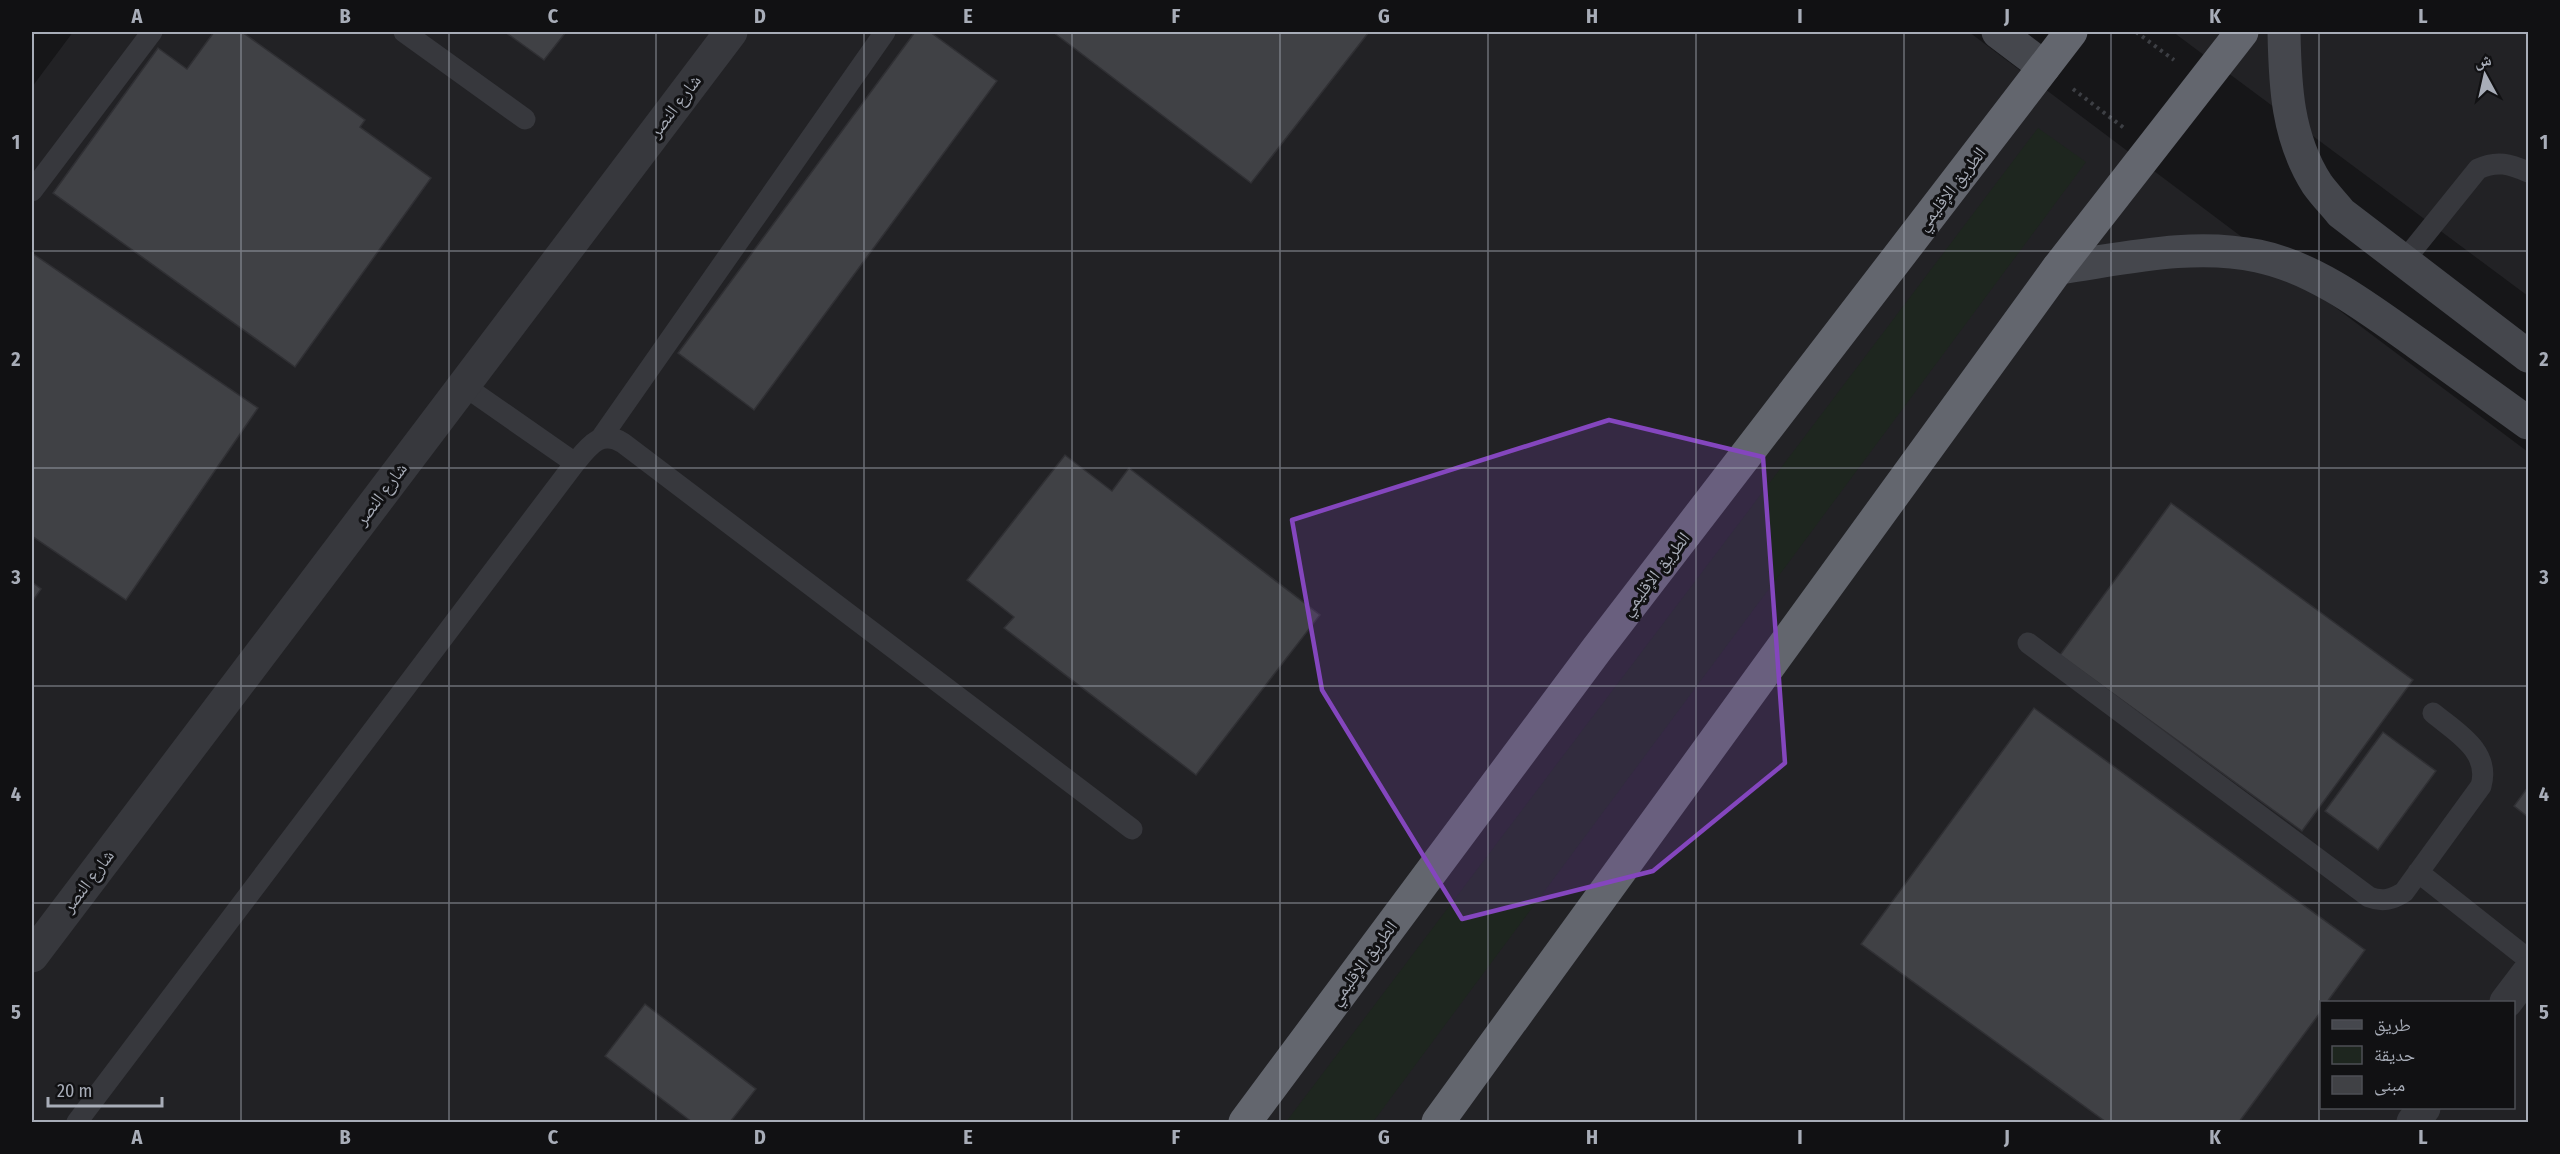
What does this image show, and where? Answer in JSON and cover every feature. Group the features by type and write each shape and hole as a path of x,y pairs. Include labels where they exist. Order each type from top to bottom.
{"highway":[{"name":"الطريق الإقليمي","path":"1245,1122 1597,649 2071,32"},
{"path":"1438,1122 2058,268 2242,32"}],"street":[{"name":"شارع النصر","path":"32,956 731,32"},
{"path":"1998,32 2044,67"},
{"path":"2284,32 2288,113 2300,151 2317,184 2341,213 2529,356"},
{"path":"2058,268 2173,252 2218,251 2257,256 2293,266 2386,321 2529,423"},
{"path":"2507,1001 2529,973"},
{"path":"2413,1122 2423,1109"}],"lane":[{"path":"32,191 152,32"},
{"path":"404,32 525,119"},
{"path":"601,438 885,32"},
{"path":"2403,262 2478,169 2500,163 2529,172"},
{"path":"463,385 575,463"},
{"path":"76,1122 575,463 592,442 601,438 609,437 623,443 1132,829"},
{"path":"2028,643 2369,897 2378,900 2396,897 2404,892 2481,786 2483,778 2480,757 2472,746 2433,713"},
{"path":"2418,872 2529,959"}],"path":[{"path":"2136,32 2203,82"},
{"path":"2044,67 2151,148"}],"highlighted area":[{"path":"1609,420 1763,457 1785,763 1653,871 1462,919 1322,690 1292,520"}],"shaded area":[{"path":"73,32 1969,32 2528,452 2528,1122 32,1122 32,87"},
{"path":"2173,32 2528,32 2528,296"}],"green space":[{"path":"2038,128 2086,162 1373,1122 1286,1122"}],"building":[{"path":"214,32 242,32 365,120 360,127 431,178 295,367 53,193 158,48 187,69"},
{"path":"505,32 566,32 544,60"},
{"path":"915,32 930,32 997,81 754,410 678,353"},
{"path":"1053,32 1369,32 1251,183"},
{"path":"32,253 258,408 126,600 32,536"},
{"path":"1065,455 1112,491 1129,468 1320,615 1196,775 1004,628 1014,617 967,580"},
{"path":"2171,503 2413,680 2302,831 2060,655"},
{"path":"32,582 41,589 32,602"},
{"path":"2034,708 2365,950 2328,1001 2320,1001 2320,1013 2239,1122 2106,1122 1861,944"},
{"path":"2383,732 2436,771 2378,850 2325,811"},
{"path":"2528,787 2528,817 2514,806"},
{"path":"645,1004 756,1089 730,1122 692,1122 605,1056"}]}
